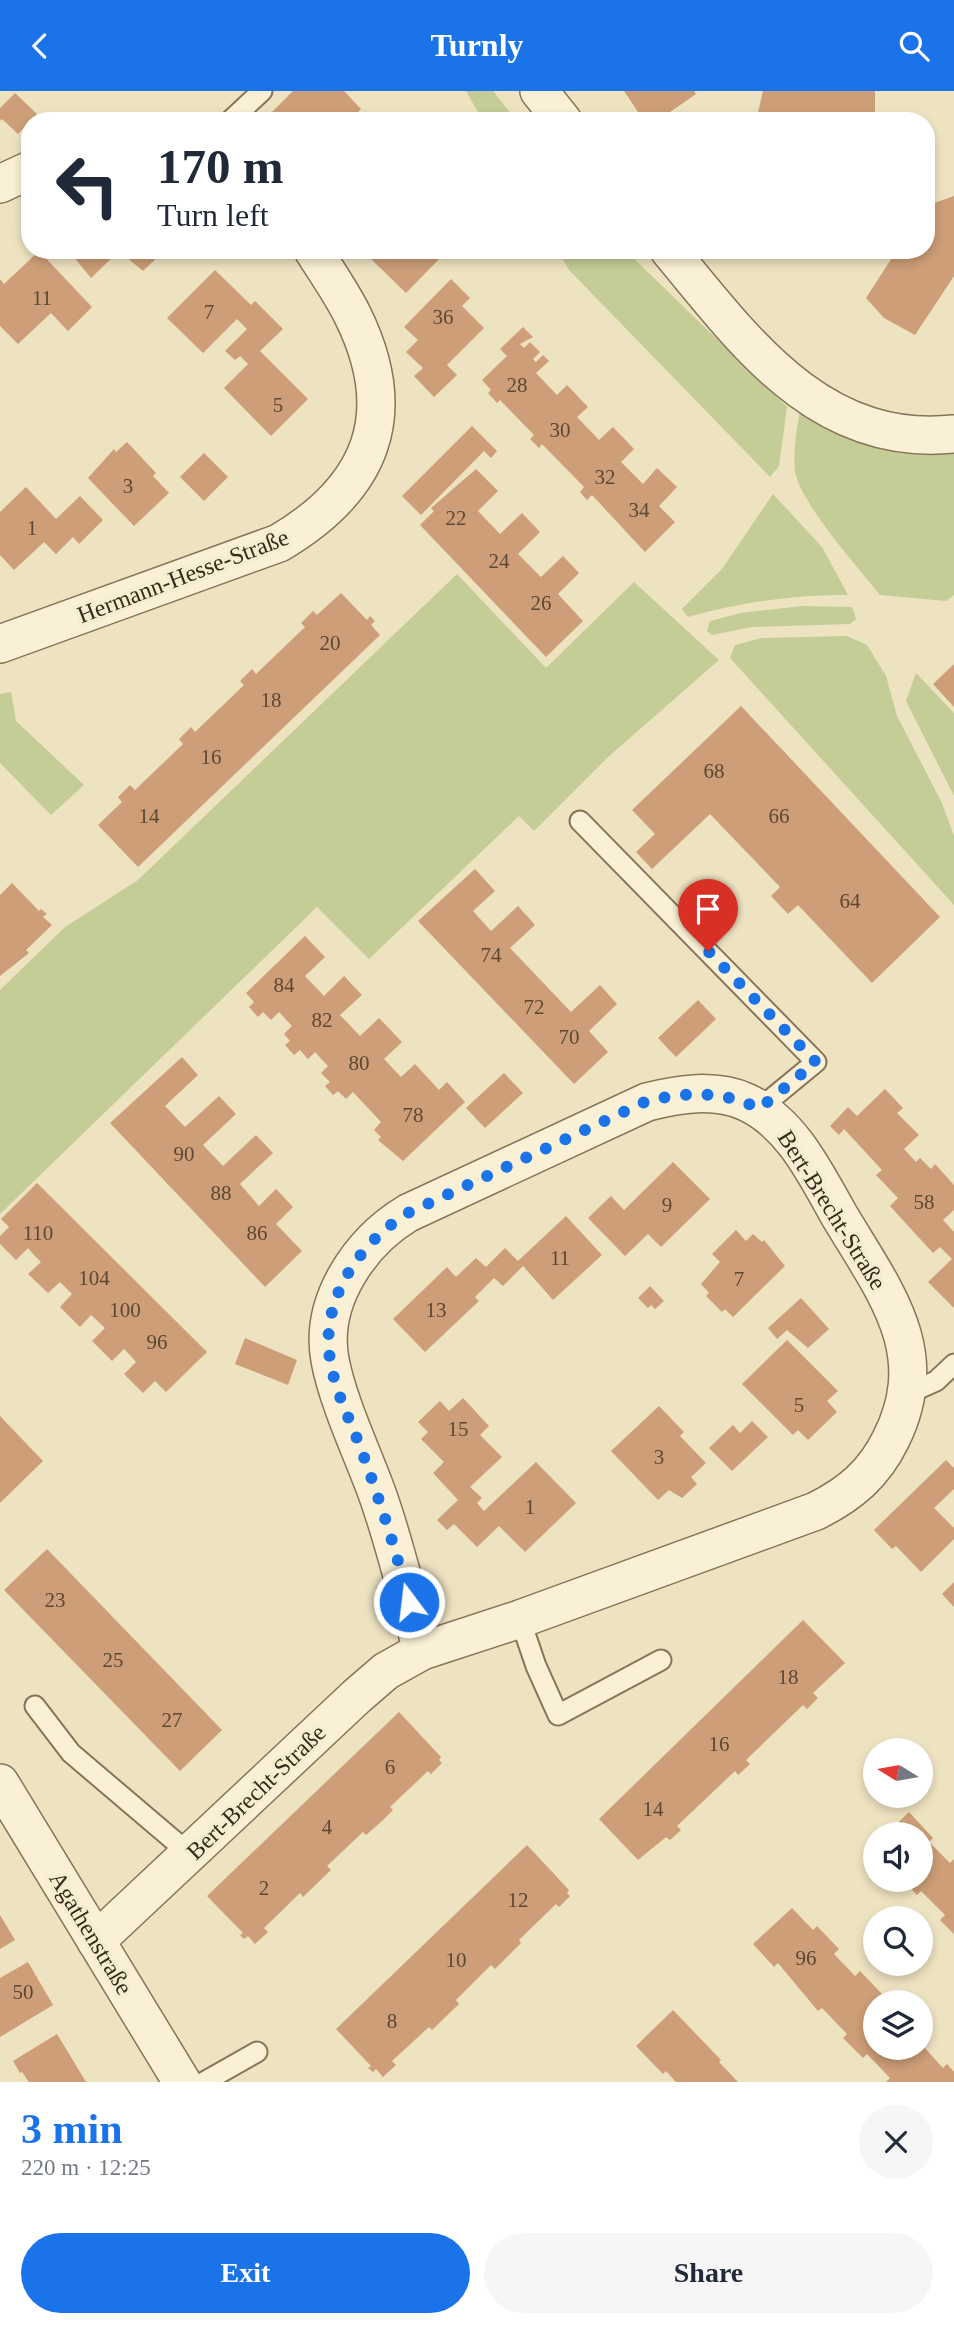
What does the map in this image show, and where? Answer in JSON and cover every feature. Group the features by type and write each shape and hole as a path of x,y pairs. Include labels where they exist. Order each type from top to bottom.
{"street":[{"path":"539,91 556,112"},
{"path":"0,184 21,174"},
{"name":"Hermann-Hesse-Straße","path":"0,644 279,543 314,522 335,503 364,458 375,424 375,396 363,340 351,313 318,259"},
{"path":"676,259 741,338 802,393 836,415 888,431 954,434"},
{"name":"Bert-Brecht-Straße","path":"96,1941 386,1671 422,1651 520,1619 816,1511 843,1498 867,1477 885,1451 901,1420 909,1393 910,1362 902,1331 875,1277 804,1156 781,1126 759,1109 744,1101 708,1094 688,1094 647,1101 408,1213 389,1224 365,1247 348,1272 331,1325 329,1357 379,1500 422,1651"},
{"name":"Agathenstraße","path":"0,1783 182,2082"}],"lane":[{"path":"240,112 262,91"},
{"path":"580,821 816,1062 759,1109"},
{"path":"909,1393 936,1381 954,1364"},
{"path":"520,1619 536,1666 558,1715 661,1660"},
{"path":"35,1706 71,1753 191,1854"},
{"path":"204,2082 257,2052"}],"green space":[{"path":"466,91 493,91 510,112 478,112"},
{"path":"562,259 634,259 787,407 779,466 770,477 569,270"},
{"path":"800,412 856,436 954,450 954,595 946,601 880,595 831,535 799,484 794,456"},
{"path":"773,494 822,547 848,595 767,600 688,617 682,609 722,569"},
{"path":"457,574 546,668 634,582 719,660 607,758 534,831 519,816 369,959 317,907 0,1214 0,990 65,927 138,880"},
{"path":"802,606 852,607 856,619 850,624 752,627 712,635 707,631 710,621 741,613"},
{"path":"847,636 867,645 886,676 897,716 942,803 954,836 954,905 730,658 735,645 762,638"},
{"path":"916,673 954,713 954,796 906,701"},
{"path":"11,692 16,721 84,785 51,815 0,763 0,694"}],"building":[{"path":"293,91 344,91 361,109 358,112 272,112"},
{"path":"624,91 694,91 696,94 670,112 638,112"},
{"path":"763,91 875,91 875,112 758,112"},
{"path":"15,93 35,112 21,112 21,131 18,134 2,119 0,121 0,108"},
{"path":"954,196 954,276 915,335 884,318 866,298 891,259 935,259 935,203"},
{"path":"31,259 47,259 92,307 68,331 51,313 18,344 0,326 0,279 4,284"},
{"path":"75,259 111,259 91,278"},
{"path":"129,259 156,259 143,271"},
{"path":"371,259 439,259 406,293"},
{"path":"215,270 251,305 255,301 283,329 260,351 308,399 271,436 224,388 248,364 240,356 235,360 225,351 247,329 237,319 203,353 167,318"},
{"path":"451,279 470,298 462,306 484,328 447,365 457,375 434,397 414,376 423,368 406,352 418,340 404,327"},
{"path":"523,327 533,337 520,344 524,348 530,342 540,352 533,359 536,362 543,355 549,361 536,373 557,395 567,385 588,407 577,417 599,440 613,427 634,449 621,462 643,484 657,468 677,487 659,506 675,522 645,552 592,495 587,500 580,492 584,487 542,444 539,448 530,439 534,435 500,400 497,403 488,393 491,390 482,380 507,356 500,349"},
{"path":"472,426 497,451 491,458 484,451 421,515 402,496"},
{"path":"127,442 156,473 153,476 169,493 134,526 88,478 114,449 116,452"},
{"path":"204,453 228,477 204,501 180,477"},
{"path":"476,469 498,491 478,511 500,534 522,513 540,532 518,554 541,577 563,556 579,573 558,594 583,621 546,657 420,525 434,511 431,508"},
{"path":"26,487 56,519 80,496 103,520 79,544 73,537 56,554 44,542 14,570 0,555 0,512"},
{"path":"341,593 367,620 370,616 375,621 371,625 380,635 138,867 98,825 122,802 118,797 130,785 135,790 183,744 179,739 191,727 195,732 244,685 240,681 252,669 256,674 305,627 301,623 313,611 317,615"},
{"path":"954,664 954,707 933,684"},
{"path":"741,706 940,917 872,983 798,905 788,914 771,896 780,887 710,814 652,869 636,852 655,834 632,810"},
{"path":"475,869 495,891 473,911 491,931 518,906 535,925 510,948 571,1012 600,985 617,1004 589,1031 608,1052 574,1084 418,921"},
{"path":"12,883 39,911 41,909 47,914 43,917 52,925 26,950 29,953 0,976 0,895"},
{"path":"305,936 325,957 305,976 324,996 344,976 362,995 340,1015 360,1036 379,1018 402,1042 384,1059 401,1077 415,1064 439,1090 447,1082 465,1102 403,1161 378,1140 381,1137 374,1130 381,1122 353,1092 346,1099 338,1091 333,1095 325,1086 330,1082 321,1073 328,1066 315,1052 308,1059 300,1050 294,1055 285,1045 290,1041 284,1034 292,1026 279,1012 271,1020 263,1012 258,1017 249,1007 254,1002 246,993"},
{"path":"698,1000 716,1019 676,1057 658,1038"},
{"path":"182,1057 198,1075 165,1106 185,1127 219,1096 236,1114 203,1145 223,1166 256,1135 273,1153 240,1184 259,1206 276,1189 293,1207 276,1224 302,1251 265,1287 110,1123"},
{"path":"504,1073 523,1093 485,1128 466,1108"},
{"path":"885,1089 903,1108 897,1113 919,1135 904,1149 916,1162 920,1158 931,1169 935,1164 954,1185 954,1210 943,1220 954,1232 954,1308 928,1282 952,1259 940,1247 933,1253 890,1206 898,1198 876,1175 882,1170 844,1129 839,1135 830,1126 848,1107 857,1116"},
{"path":"673,1162 710,1199 661,1247 648,1234 625,1256 588,1218 611,1196 624,1210"},
{"path":"37,1183 207,1352 166,1392 155,1381 143,1393 124,1374 136,1362 130,1355 124,1349 112,1361 92,1341 105,1328 91,1315 80,1327 60,1307 72,1294 60,1282 48,1293 28,1274 41,1262 28,1248 16,1260 0,1244 0,1236 9,1227 1,1219"},
{"path":"566,1216 602,1255 553,1300 523,1266 503,1286 494,1278 475,1297 479,1301 425,1352 393,1319 447,1267 456,1277 476,1258 486,1267 505,1248 518,1261"},
{"path":"736,1230 746,1241 753,1234 762,1242 764,1240 785,1266 733,1317 725,1309 722,1312 706,1296 709,1293 701,1284 720,1262 712,1254"},
{"path":"650,1286 664,1301 655,1309 651,1305 648,1308 638,1298"},
{"path":"801,1298 829,1329 808,1348 787,1330 777,1339 768,1328"},
{"path":"245,1338 297,1360 288,1385 235,1364"},
{"path":"787,1340 838,1391 827,1401 837,1412 808,1440 798,1430 793,1435 742,1384"},
{"path":"463,1398 489,1426 480,1435 502,1457 470,1487 482,1498 477,1503 484,1511 536,1462 576,1503 525,1552 499,1526 477,1547 454,1524 447,1530 437,1520 458,1500 433,1473 444,1462 421,1439 428,1432 418,1422 440,1401 449,1411"},
{"path":"659,1406 684,1432 680,1436 706,1463 691,1477 697,1484 682,1498 669,1490 658,1500 611,1451"},
{"path":"0,1416 43,1461 0,1503"},
{"path":"752,1421 768,1437 732,1471 709,1448 733,1425 740,1433"},
{"path":"946,1460 954,1468 954,1489 934,1508 954,1528 954,1539 921,1572 896,1546 892,1549 874,1530"},
{"path":"47,1549 222,1730 180,1771 4,1590"},
{"path":"954,1582 954,1607 942,1594"},
{"path":"803,1620 845,1663 813,1693 818,1698 807,1709 803,1705 746,1760 750,1764 738,1775 735,1771 677,1826 681,1830 670,1840 666,1837 638,1860 599,1819"},
{"path":"399,1712 441,1757 439,1760 442,1763 431,1774 428,1771 390,1807 393,1810 381,1822 366,1835 363,1832 327,1866 331,1870 303,1897 300,1893 264,1928 268,1932 255,1944 248,1936 244,1939 240,1935 243,1933 207,1896"},
{"path":"909,1812 918,1822 899,1822"},
{"path":"527,1845 569,1890 567,1893 570,1896 559,1907 556,1904 519,1940 521,1943 495,1969 491,1965 456,2000 459,2004 432,2030 429,2027 392,2061 396,2065 383,2077 376,2069 373,2072 368,2068 371,2066 336,2029"},
{"path":"933,1846 950,1863 954,1859 954,1934 940,1920 945,1915 922,1892 933,1892"},
{"path":"792,1908 813,1930 817,1926 839,1949 834,1954 855,1976 860,1971 878,1990 863,1990 863,2058 843,2038 847,2034 822,2008 818,2011 778,1963 774,1967 753,1944"},
{"path":"0,1915 15,1940 0,1949"},
{"path":"28,1962 53,2005 0,2037 0,1978"},
{"path":"673,2010 721,2060 719,2062 738,2082 676,2082 666,2071 663,2074 636,2046"},
{"path":"57,2034 86,2082 29,2082 22,2072 20,2073 13,2061"},
{"path":"933,2057 943,2068 947,2064 954,2072 954,2082 886,2082 890,2078 873,2060 933,2060"}],"route":[{"path":"409,1602 379,1500 335,1381 329,1357 331,1325 348,1272 365,1247 389,1224 408,1213 647,1101 669,1096 708,1094 744,1101 759,1109 790,1087 816,1062 708,951"}]}
